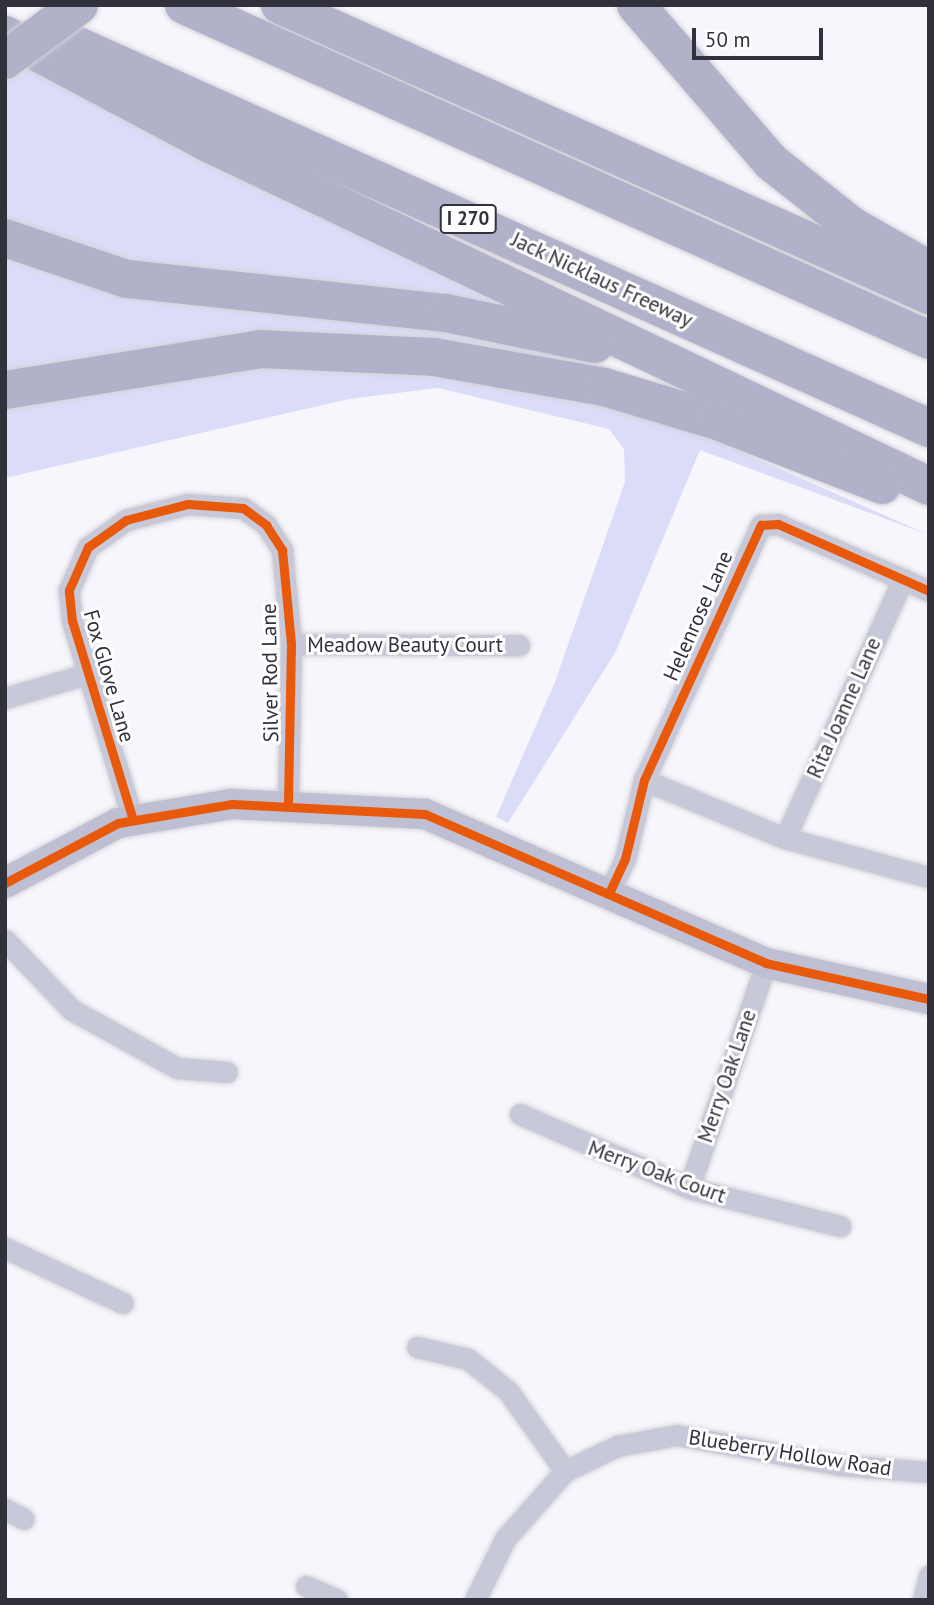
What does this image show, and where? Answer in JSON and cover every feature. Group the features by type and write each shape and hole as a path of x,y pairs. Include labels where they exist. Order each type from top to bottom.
{"highway":[{"path":"5,60 79,5"},
{"path":"184,5 929,340"},
{"path":"280,5 929,295"},
{"path":"636,5 771,162 852,226 929,270"},
{"name":"Jack Nicklaus Freeway","path":"5,13 929,428"},
{"path":"5,35 204,141 929,486"},
{"path":"5,238 127,279 446,313 575,337 716,384"},
{"path":"5,390 260,349 433,356 604,387 717,421 861,481 929,494"}],"street":[{"name":"Silver Rod Lane","path":"126,520 216,502 243,508 267,525 282,550 291,644 288,805"},
{"name":"Fox Glove Lane","path":"126,520 88,547 69,590 87,674 133,820"},
{"name":"Helenrose Lane","path":"609,893 625,859 644,780 761,525 778,524 929,591"},
{"name":"Rita Joanne Lane","path":"785,838 902,579"},
{"name":"Meadow Beauty Court","path":"291,644 519,645"},
{"path":"5,698 87,674"},
{"path":"644,780 785,838 929,877"},
{"path":"5,883 30,865 133,820 232,804 425,814 766,963 929,999"},
{"path":"5,940 72,1010 177,1068 227,1072"},
{"name":"Merry Oak Lane","path":"689,1188 766,963"},
{"name":"Merry Oak Court","path":"520,1114 689,1188 840,1226"},
{"path":"5,1248 122,1303"},
{"path":"417,1347 468,1359 508,1391 565,1471"},
{"name":"Blueberry Hollow Road","path":"475,1600 505,1539 565,1471 617,1446 677,1435 928,1478"},
{"path":"923,1600 929,1576"},
{"path":"306,1586 337,1600"}],"shaded area":[{"path":"35,65 510,301 508,308 132,265 5,224 5,82"},
{"path":"5,257 154,300 433,328 551,350 615,370 612,378 234,338 161,345 5,376"},
{"path":"310,361 573,393 701,434 929,535 700,450 616,651 508,823 496,817 555,682 625,482 624,449 609,429 438,388 349,399 5,478 5,398"}],"cycle path":[{"path":"133,820 72,621 69,590 88,547 126,520 188,504 243,508 266,525 282,550 291,644 288,805"},
{"path":"609,893 625,859 644,780 761,525 778,524 929,591"},
{"path":"5,883 118,823 232,804 425,814 766,963 929,999"}]}
